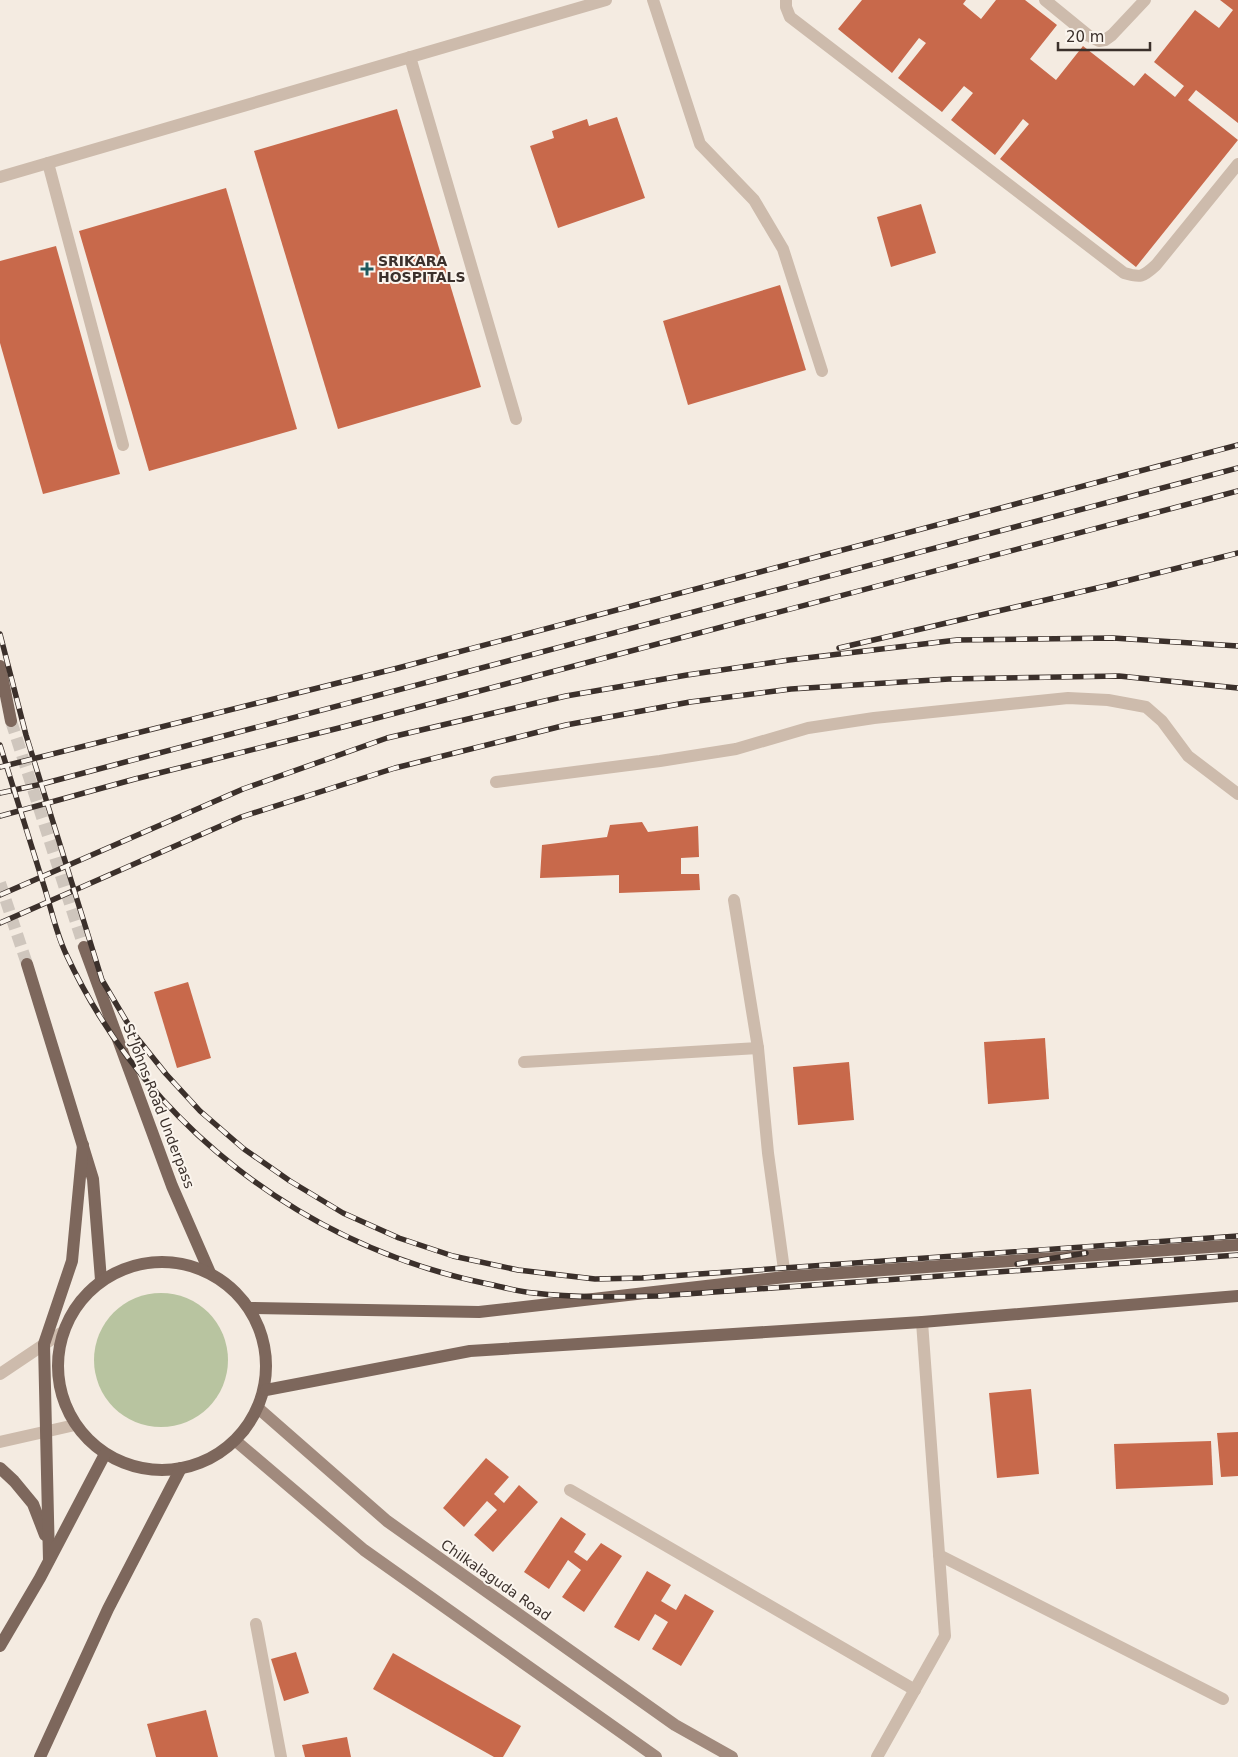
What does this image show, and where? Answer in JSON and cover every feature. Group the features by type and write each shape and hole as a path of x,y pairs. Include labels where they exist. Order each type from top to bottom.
{"main road":[{"path":"0,666 11,721"},
{"name":"St Johns Road Underpass","path":"84,948 172,1186 210,1273"},
{"path":"27,964 93,1179 101,1280"},
{"path":"49,1560 44,1344 72,1261 83,1145"},
{"path":"249,1308 479,1312 785,1277 1238,1245"},
{"path":"155,1261 183,1263 210,1273 232,1288 249,1308 262,1333 266,1362 266,1390 258,1408 236,1442 204,1462 181,1468 158,1470 131,1466 105,1454 88,1441 75,1425 61,1396 56,1364 61,1333 77,1303 101,1280 127,1267 155,1261"},
{"path":"266,1390 470,1351 922,1322 1238,1296"},
{"name":"Chilkalaguda Road","path":"258,1408 387,1521 675,1725 732,1757"},
{"path":"236,1442 364,1550 656,1757"},
{"path":"0,1646 49,1560 105,1454"},
{"path":"0,1468 14,1481 33,1504 48,1542"},
{"path":"40,1755 108,1609 181,1468"}],"street":[{"path":"0,177 606,0"},
{"path":"653,0 700,144 754,200 783,249 822,371"},
{"path":"786,0 786,7 790,17 1124,273 1137,277 1146,274 1156,265 1238,164"},
{"path":"1045,0 1089,36 1098,41 1105,40 1112,35 1145,0"},
{"path":"410,57 516,419"},
{"path":"48,163 123,445"},
{"path":"496,782 660,761 736,749 808,728 884,717 1068,698 1108,700 1146,706 1162,721 1188,756 1238,794"},
{"path":"734,900 758,1048 768,1153 785,1277"},
{"path":"524,1062 758,1048"},
{"path":"877,1757 945,1636 922,1322"},
{"path":"0,1374 61,1333"},
{"path":"0,1442 75,1425"},
{"path":"570,1490 914,1690"},
{"path":"939,1555 1224,1699"},
{"path":"256,1624 281,1757"}],"green space":[{"path":"161,1293 187,1298 209,1312 223,1334 228,1360 223,1386 209,1408 187,1422 161,1427 135,1422 113,1408 99,1386 94,1360 99,1334 113,1312 135,1298"}],"building":[{"path":"862,0 966,0 963,4 981,19 996,0 1025,0 1057,25 1030,59 1056,80 1083,46 1134,86 1145,73 1175,97 1184,86 1154,62 1195,10 1219,28 1233,10 1220,0 1238,0 1238,123 1196,90 1188,100 1238,140 1136,267 1000,159 1029,124 1023,119 995,155 951,120 973,93 964,86 942,112 898,78 926,43 919,38 892,73 838,29"},
{"name":"SRIKARA HOSPITALS","path":"397,109 481,387 338,429 254,151"},
{"path":"617,117 645,198 558,228 530,146 554,138 552,131 587,119 589,126"},
{"path":"226,188 297,429 149,471 79,231"},
{"path":"921,204 936,253 891,267 877,217"},
{"path":"56,246 120,474 43,494 0,343 0,261"},
{"path":"780,285 806,370 688,405 663,321"},
{"path":"642,822 648,832 698,826 699,857 681,858 681,874 699,874 700,890 619,893 619,875 540,878 542,845 607,837 610,825"},
{"path":"188,982 211,1058 177,1068 154,992"},
{"path":"1045,1038 1049,1099 988,1104 984,1042"},
{"path":"849,1062 854,1120 798,1125 793,1067"},
{"path":"1031,1389 1039,1474 997,1478 989,1393"},
{"path":"1238,1432 1238,1476 1221,1477 1217,1433"},
{"path":"1211,1441 1213,1485 1116,1489 1114,1444"},
{"path":"486,1458 509,1477 494,1494 504,1503 519,1485 538,1502 493,1552 474,1535 497,1510 487,1501 464,1527 443,1508"},
{"path":"561,1517 586,1534 574,1552 587,1561 601,1543 622,1556 584,1612 562,1597 581,1570 568,1560 549,1589 524,1572"},
{"path":"647,1571 671,1585 661,1601 676,1610 685,1594 714,1611 681,1666 652,1649 668,1622 655,1614 639,1641 614,1627"},
{"path":"296,1652 309,1693 284,1701 271,1659"},
{"path":"393,1653 521,1726 503,1757 494,1757 373,1689"},
{"path":"206,1710 218,1757 156,1757 147,1724"},
{"path":"347,1737 351,1757 305,1757 302,1745"}],"tunnel":[{"path":"11,721 84,947"},
{"path":"0,883 27,964"}],"railway":[{"path":"0,767 398,668 1238,445"},
{"path":"0,793 42,784 1238,468"},
{"path":"0,816 135,779 339,728 1238,491"},
{"path":"839,648 1238,553"},
{"path":"0,634 26,735 102,980 134,1034 166,1074 200,1111 244,1149 290,1181 343,1213 399,1238 453,1256 518,1270 595,1279 642,1278 1238,1236"},
{"path":"0,895 243,789 387,738 566,696 789,660 957,640 1113,638 1238,646"},
{"path":"0,923 241,817 395,768 566,725 690,702 791,689 949,679 1119,676 1238,688"},
{"path":"0,745 62,946 100,1016 140,1072 186,1124 238,1169 294,1208 355,1240 420,1266 517,1291 596,1297 658,1296 1238,1255"},
{"path":"1017,1264 1086,1253"}],"place":[{"name":"SRIKARA HOSPITALS","path":"367,269"}]}
